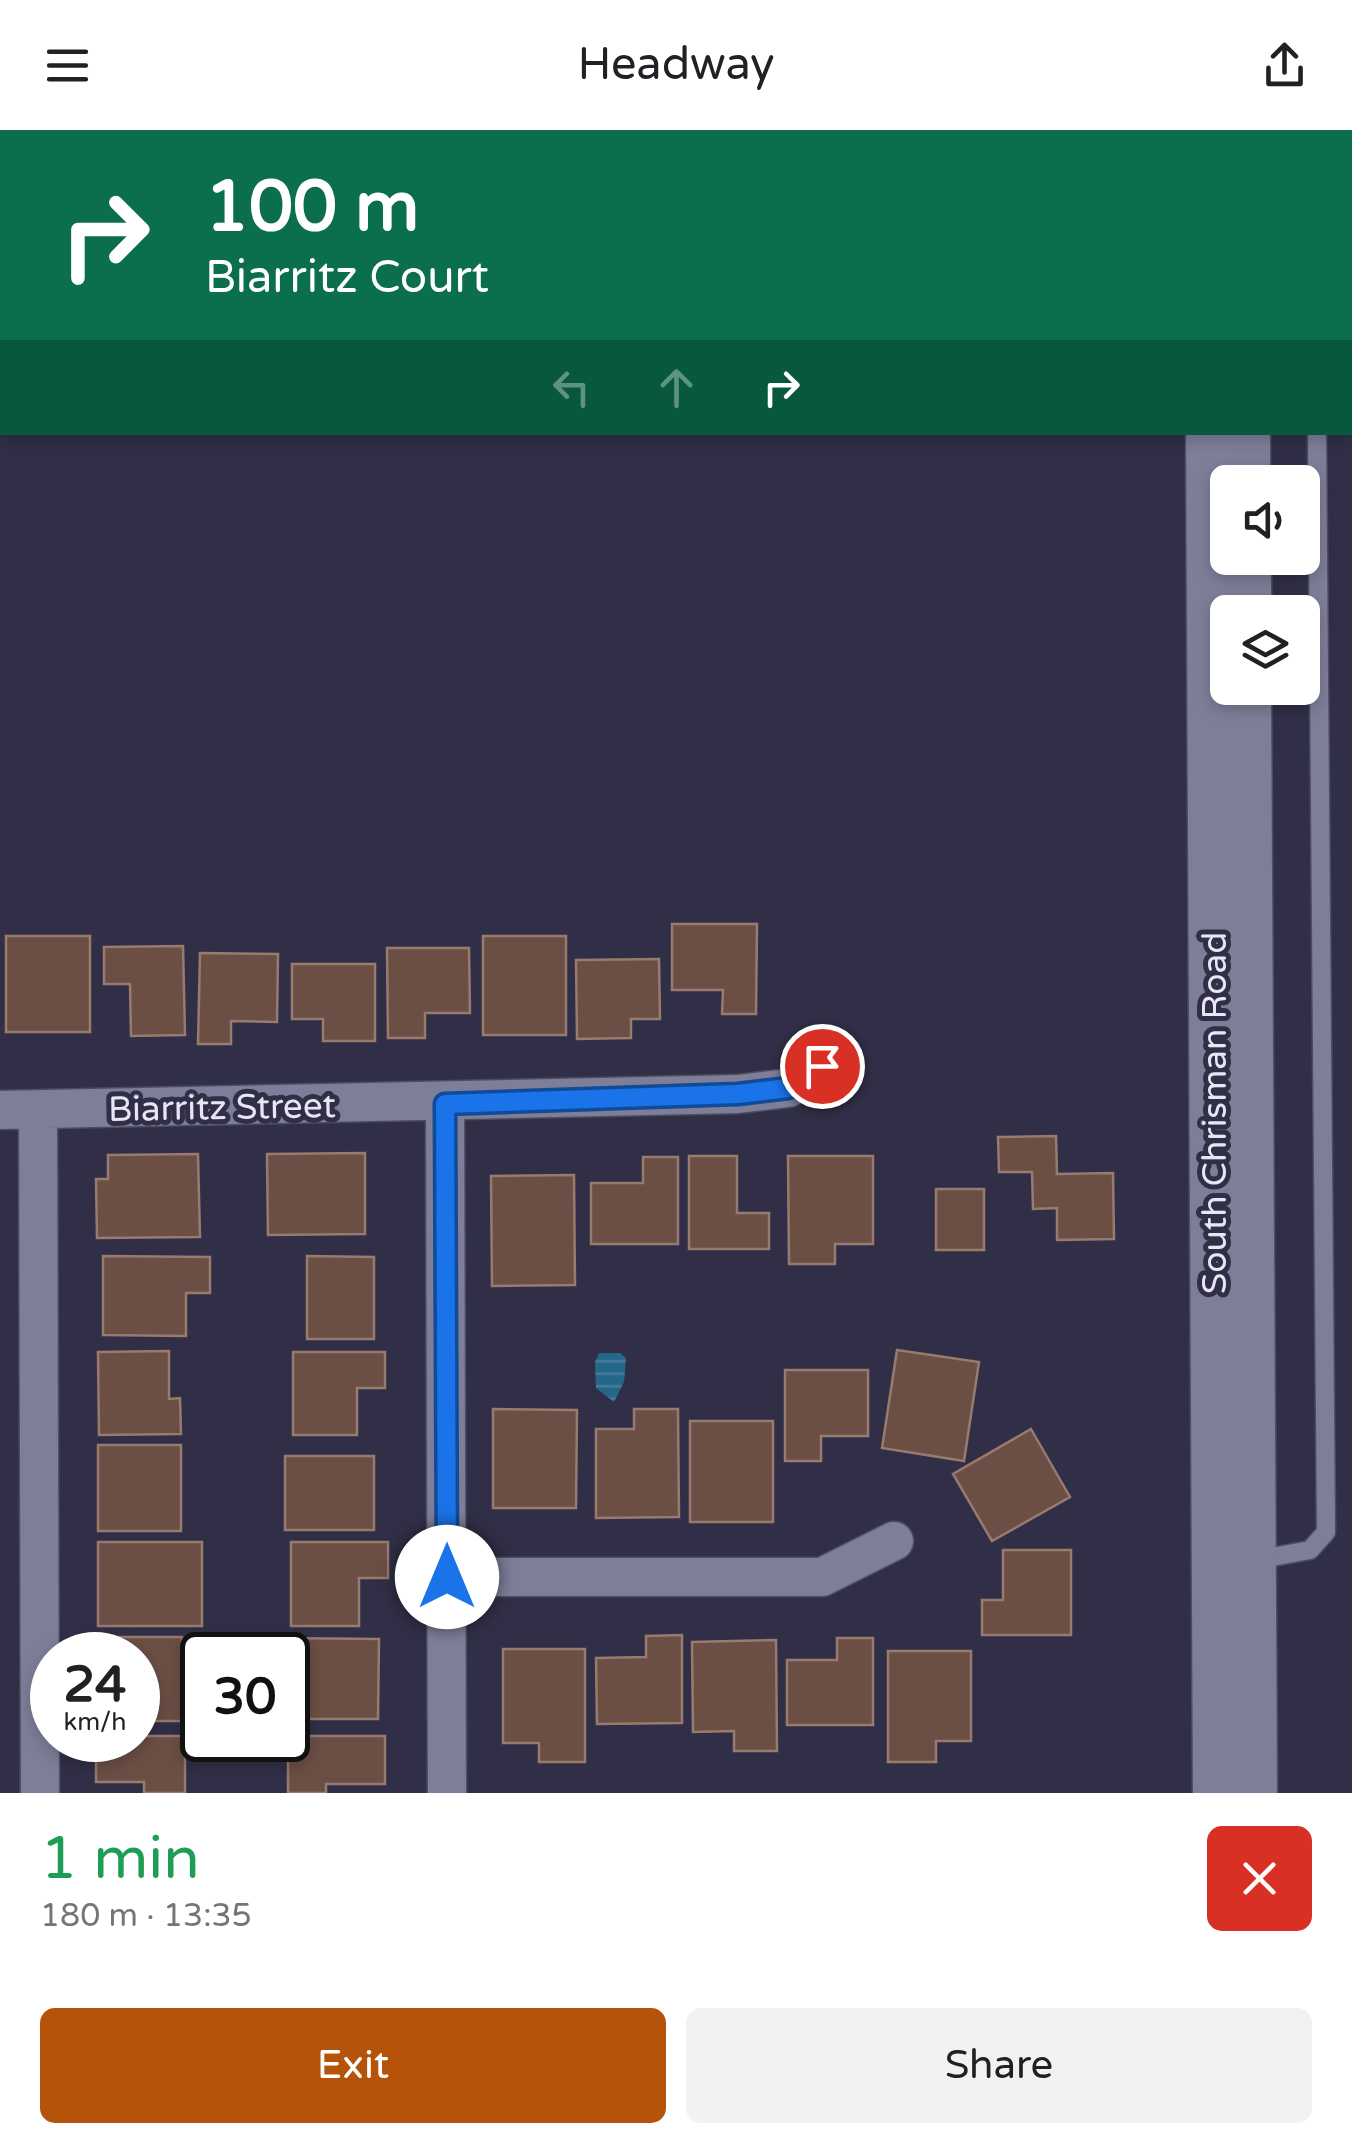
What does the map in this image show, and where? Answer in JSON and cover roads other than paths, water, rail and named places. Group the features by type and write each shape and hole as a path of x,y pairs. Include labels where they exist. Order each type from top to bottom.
{"street":[{"name":"South Chrisman Road","path":"1210,435 1234,1560 1253,1793"},
{"path":"1246,435 1246,465"},
{"name":"South Chrisman Road","path":"1216,1793 1234,1560 1248,705"},
{"name":"Biarritz Street","path":"0,1110 445,1104 738,1094 788,1088 822,1066"},
{"path":"445,1104 448,1793"},
{"path":"38,1110 40,1793"},
{"path":"447,1577 822,1577 894,1542"}],"lane":[{"path":"1234,1560 1310,1550 1326,1532 1317,435"}],"water":[{"path":"599,1353 620,1353 626,1358 624,1382 614,1402 596,1388 595,1362"}]}
